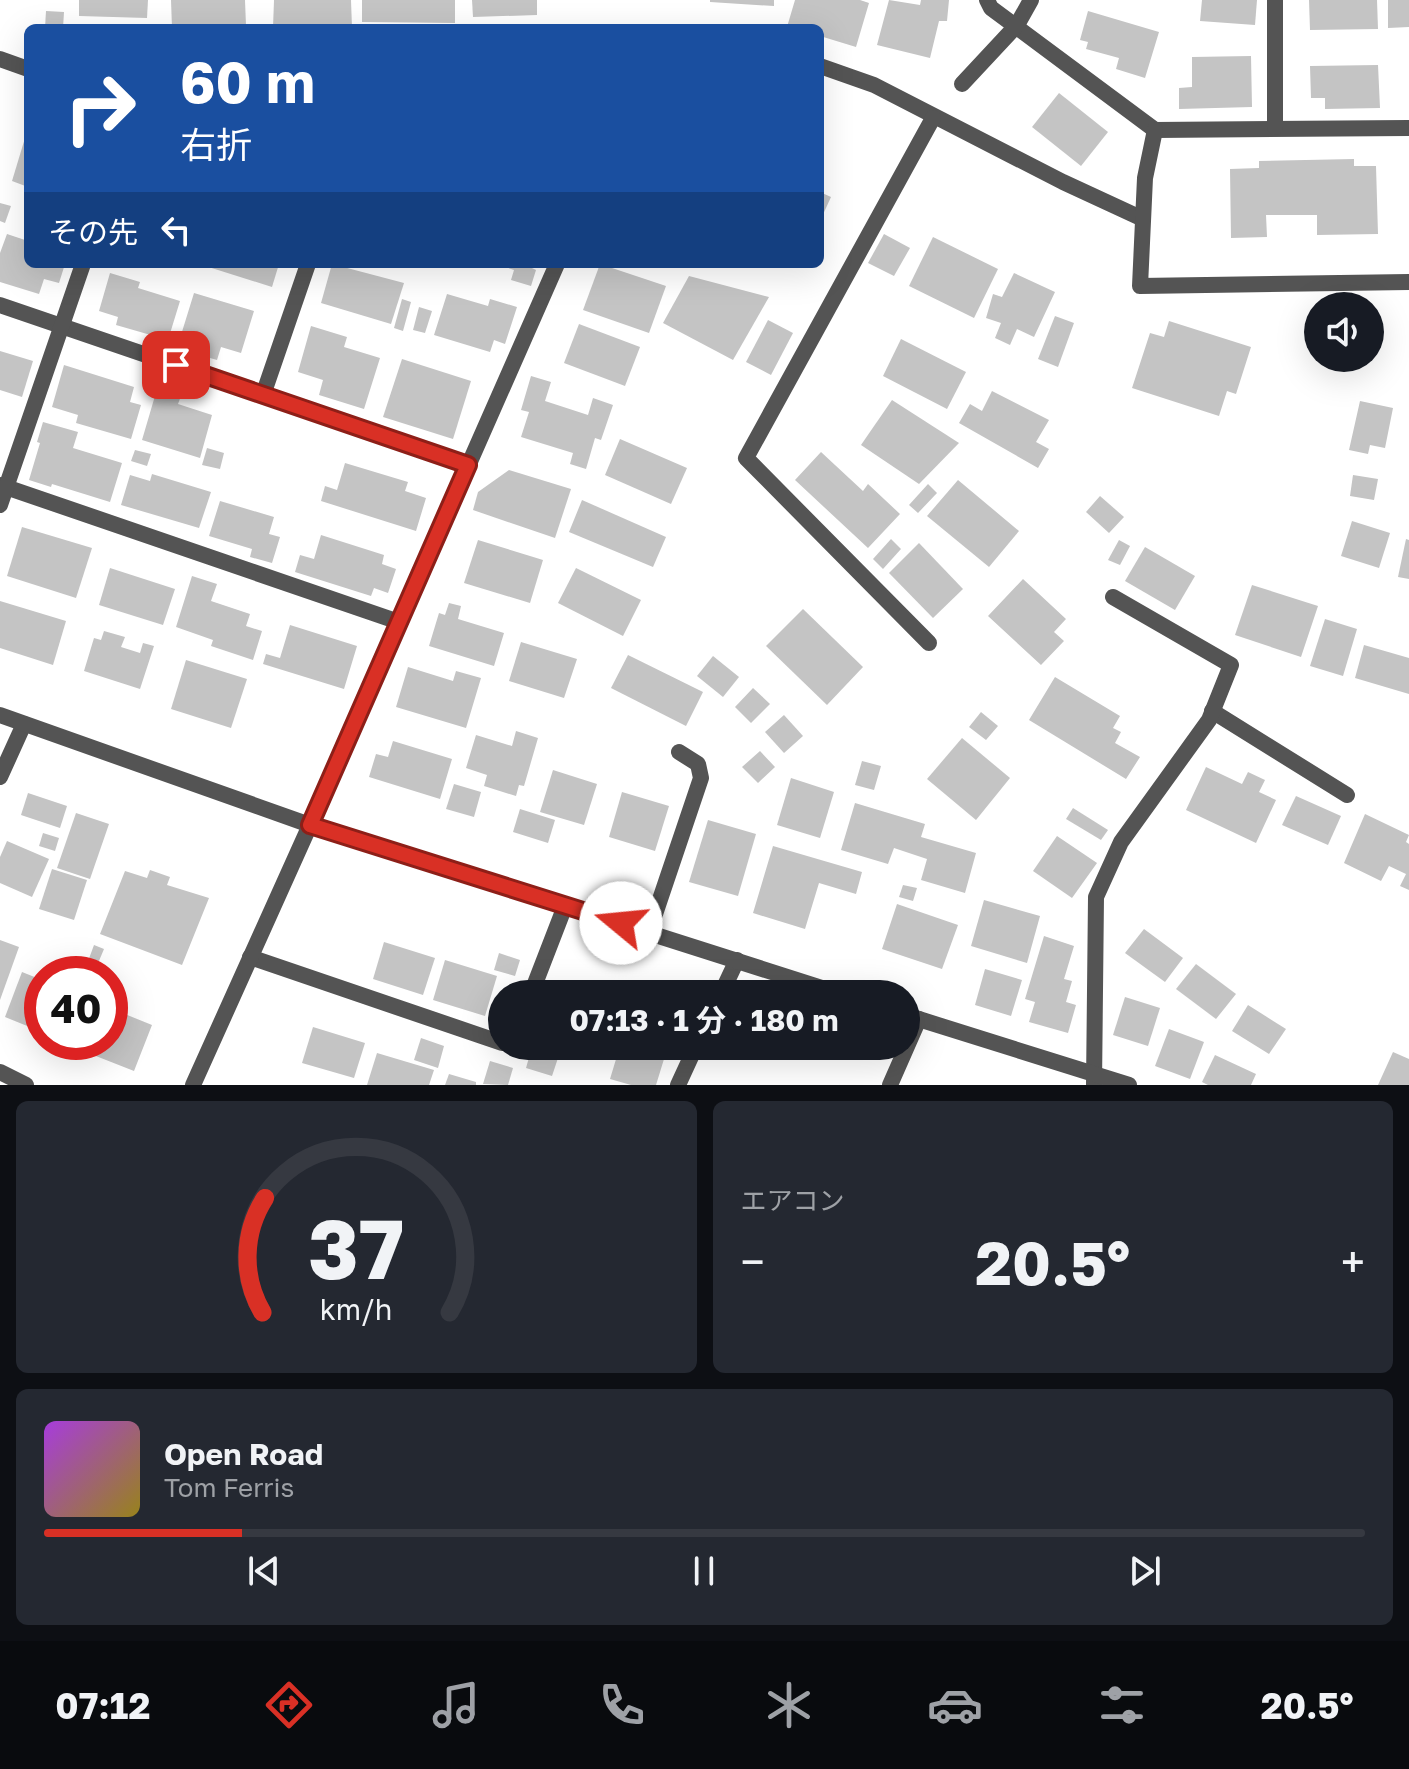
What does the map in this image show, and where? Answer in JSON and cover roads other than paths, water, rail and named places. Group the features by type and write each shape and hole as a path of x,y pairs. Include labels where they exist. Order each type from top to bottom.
{"street":[{"path":"987,0 991,8 1155,130 1409,128"},
{"path":"962,84 1017,25 1031,0"},
{"path":"1275,0 1275,127"},
{"path":"0,59 24,68"},
{"path":"824,67 874,85 933,118 1143,219"},
{"path":"929,643 746,458 933,118"},
{"path":"1155,130 1145,178 1140,286 1409,282"},
{"path":"0,505 3,486 82,268"},
{"path":"263,395 307,268"},
{"path":"193,1085 555,268"},
{"path":"0,305 468,465"},
{"path":"3,486 399,622"},
{"path":"1095,1079 1096,897 1121,842 1209,720 1231,665 1113,597"},
{"path":"1212,711 1347,795"},
{"path":"0,715 310,825 798,980"},
{"path":"0,777 24,724"},
{"path":"649,932 701,778 698,764 679,752"},
{"path":"536,980 565,906"},
{"path":"250,957 488,1038"},
{"path":"728,980 737,960"},
{"path":"920,1019 1095,1079 1129,1085"},
{"path":"678,1085 690,1060"},
{"path":"890,1085 898,1060"},
{"path":"0,1072 26,1085"}]}
